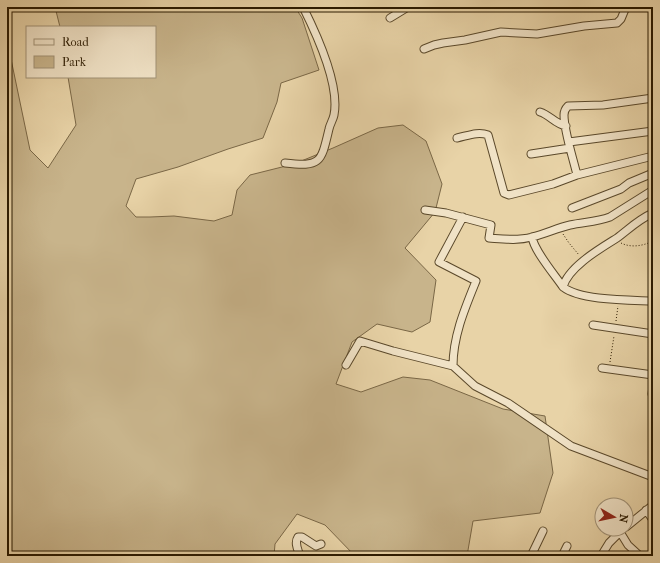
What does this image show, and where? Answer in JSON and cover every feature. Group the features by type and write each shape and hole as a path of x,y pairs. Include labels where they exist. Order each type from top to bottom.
{"street":[{"path":"285,163 306,165 314,164 320,158 325,149 329,128 334,114 333,86 320,44 303,7"},
{"path":"390,18 408,7"},
{"path":"424,49 443,42 470,39 501,32 537,34 584,26 617,23 621,20 626,7"},
{"path":"577,175 569,145 564,114 565,109 568,106 603,105 653,98"},
{"path":"540,112 547,114 560,125 566,126"},
{"path":"531,154 569,145 653,131"},
{"path":"458,138 483,133 488,135 504,193 506,195 553,184 577,175 653,156"},
{"path":"572,208 621,189 629,183 653,173"},
{"path":"425,210 436,210 491,225 489,238 521,239 587,221 602,220 610,217 653,190"},
{"path":"563,287 564,282 585,260 635,225 642,218 653,213"},
{"path":"453,366 455,339 460,320 476,281 439,262 463,217"},
{"path":"532,237 538,250 563,287 568,290 588,296 653,301"},
{"path":"593,325 653,334"},
{"path":"346,365 360,340 393,351 453,366 475,386 508,403 571,446 653,477"},
{"path":"602,368 653,375"},
{"path":"653,386 653,394"},
{"path":"634,520 653,504"},
{"path":"646,510 653,520"},
{"path":"531,556 543,531"},
{"path":"300,556 296,540 298,537 302,537 316,546 321,544"},
{"path":"601,556 615,537"},
{"path":"624,537 628,545 640,556"},
{"path":"562,556 567,546"}],"path":[{"path":"559,228 569,243 585,260"},
{"path":"614,240 625,245 635,246 653,241"}],"green space":[{"path":"55,7 295,7 302,18 319,70 281,83 277,102 263,138 178,167 136,179 126,206 136,217 174,216 214,221 232,215 237,190 250,175 294,164 378,128 403,125 426,141 442,184 435,212 405,248 436,280 430,322 412,332 377,324 352,342 336,384 361,392 403,377 430,380 503,409 545,416 553,473 540,513 473,521 467,556 355,556 325,525 297,514 275,544 274,556 7,556 7,40 30,150 48,168 76,125 68,78 156,78 156,26 60,26"}]}
